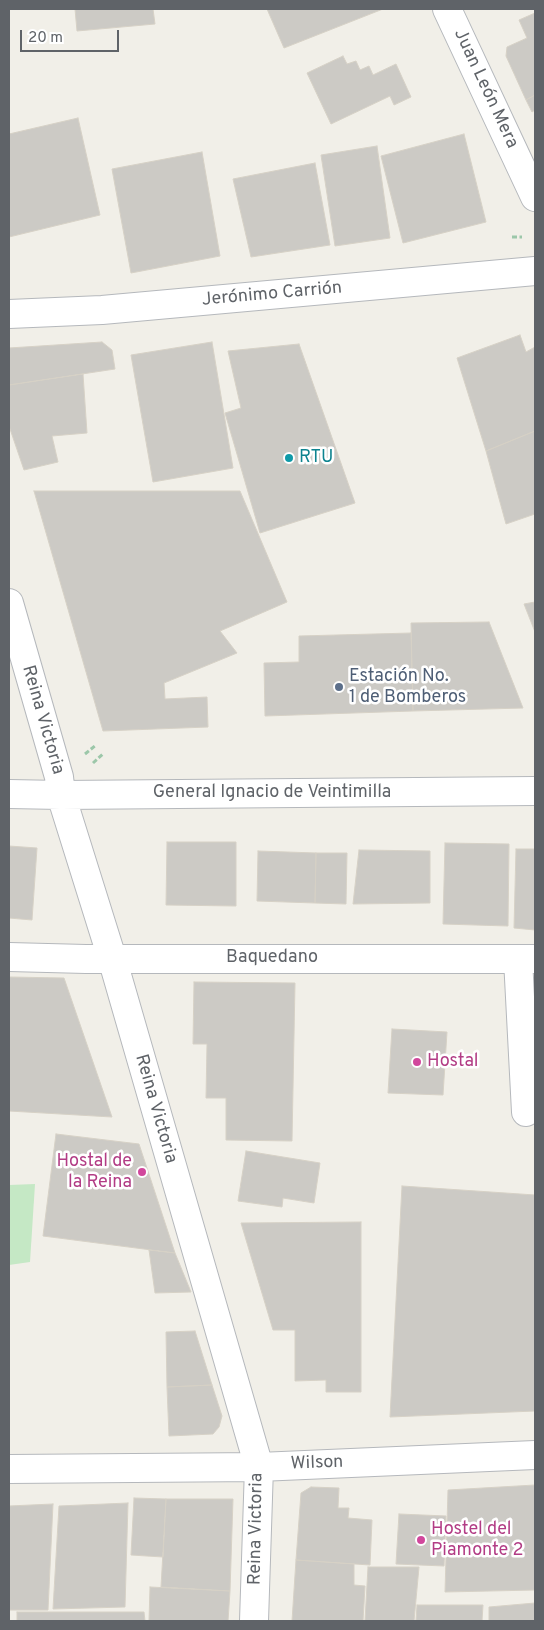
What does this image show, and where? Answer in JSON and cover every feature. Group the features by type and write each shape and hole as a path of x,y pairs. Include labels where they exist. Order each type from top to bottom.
{"street":[{"name":"Juan León Mera","path":"447,9 535,197"},
{"name":"Jerónimo Carrión","path":"9,314 102,310 535,271"},
{"name":"Reina Victoria","path":"9,603 59,777 61,795 112,958 259,1467 254,1621"},
{"name":"General Ignacio de Veintimilla","path":"9,794 535,791"},
{"name":"Baquedano","path":"9,957 527,959"},
{"path":"526,1112 527,959"},
{"name":"Wilson","path":"9,1469 259,1467 535,1455"}],"path":[{"path":"512,237 522,238"}],"green space":[{"path":"35,1184 30,1262 9,1265 9,1185"}],"building":[{"path":"75,9 153,9 155,24 77,31"},
{"path":"267,9 383,9 284,48"},
{"path":"535,13 535,95 526,100 506,56 507,47 527,38 519,20"},
{"path":"343,56 347,64 356,61 360,70 369,66 373,75 396,64 411,97 394,105 390,96 331,124 307,73"},
{"path":"535,95 535,110 532,112 526,100"},
{"path":"78,118 100,215 9,237 9,134"},
{"path":"464,134 486,222 403,243 381,156"},
{"path":"377,146 390,238 335,246 321,155"},
{"path":"202,152 220,256 131,273 112,169"},
{"path":"315,163 330,245 251,257 233,179"},
{"path":"520,335 526,352 535,347 535,431 486,451 457,358"},
{"path":"102,342 112,350 115,369 9,385 9,348"},
{"path":"212,342 233,468 153,482 131,355"},
{"name":"RTU","path":"299,344 355,503 260,533 225,413 241,408 228,351"},
{"path":"83,374 87,433 52,436 58,462 24,470 9,426 9,385"},
{"path":"535,431 535,514 506,524 486,451"},
{"path":"34,491 240,491 287,602 220,631 237,653 164,683 165,699 207,697 208,727 103,731"},
{"path":"535,602 535,632 524,604"},
{"path":"489,622 523,708 413,711 411,623"},
{"name":"Estación No. 1 de Bomberos","path":"411,633 413,711 265,716 264,663 299,662 299,636"},
{"path":"167,842 236,842 236,906 166,905"},
{"path":"445,843 509,844 508,926 443,924"},
{"path":"9,846 37,848 32,920 9,918"},
{"path":"516,849 535,849 535,930 514,928"},
{"path":"359,850 430,851 430,903 353,904"},
{"path":"258,851 316,853 315,903 257,901"},
{"path":"316,853 347,853 346,904 315,903"},
{"path":"9,977 64,978 112,1117 9,1111"},
{"path":"194,982 295,983 292,1141 226,1140 226,1098 206,1098 207,1044 193,1044"},
{"name":"Hostal","path":"392,1029 447,1032 443,1095 388,1093"},
{"path":"56,1134 139,1144 175,1253 43,1236"},
{"path":"246,1151 320,1163 314,1203 283,1198 282,1207 238,1201"},
{"path":"402,1186 535,1195 535,1411 390,1417"},
{"path":"361,1222 361,1392 326,1392 326,1380 295,1381 295,1330 273,1330 241,1223"},
{"path":"149,1250 175,1253 191,1292 155,1293"},
{"path":"195,1331 212,1385 167,1387 166,1332"},
{"path":"212,1385 222,1416 219,1427 213,1434 169,1436 167,1387"},
{"path":"535,1485 535,1590 445,1592 448,1490"},
{"path":"311,1487 339,1488 338,1508 349,1508 348,1518 372,1520 370,1565 296,1560 301,1493"},
{"path":"134,1498 166,1499 163,1557 131,1555"},
{"path":"166,1499 233,1499 230,1591 161,1587"},
{"path":"128,1503 125,1607 53,1609 59,1506"},
{"path":"53,1504 48,1610 9,1610 9,1506"},
{"name":"Hostel del Piamonte 2","path":"399,1514 446,1516 444,1566 396,1564"},
{"path":"296,1560 354,1564 354,1585 365,1586 363,1621 292,1621"},
{"path":"368,1567 419,1567 414,1621 365,1621"},
{"path":"150,1587 230,1591 228,1621 149,1621"},
{"path":"535,1603 535,1621 489,1621 489,1607"},
{"path":"417,1605 483,1605 482,1621 416,1621"},
{"path":"17,1612 144,1612 145,1621 17,1621"}],"place":[{"name":"RTU","path":"289,458"},
{"name":"Estación No. 1 de Bomberos","path":"339,687"},
{"name":"Hostal","path":"417,1062"},
{"name":"Hostal de la Reina","path":"142,1172"},
{"name":"Hostel del Piamonte 2","path":"421,1540"}]}
